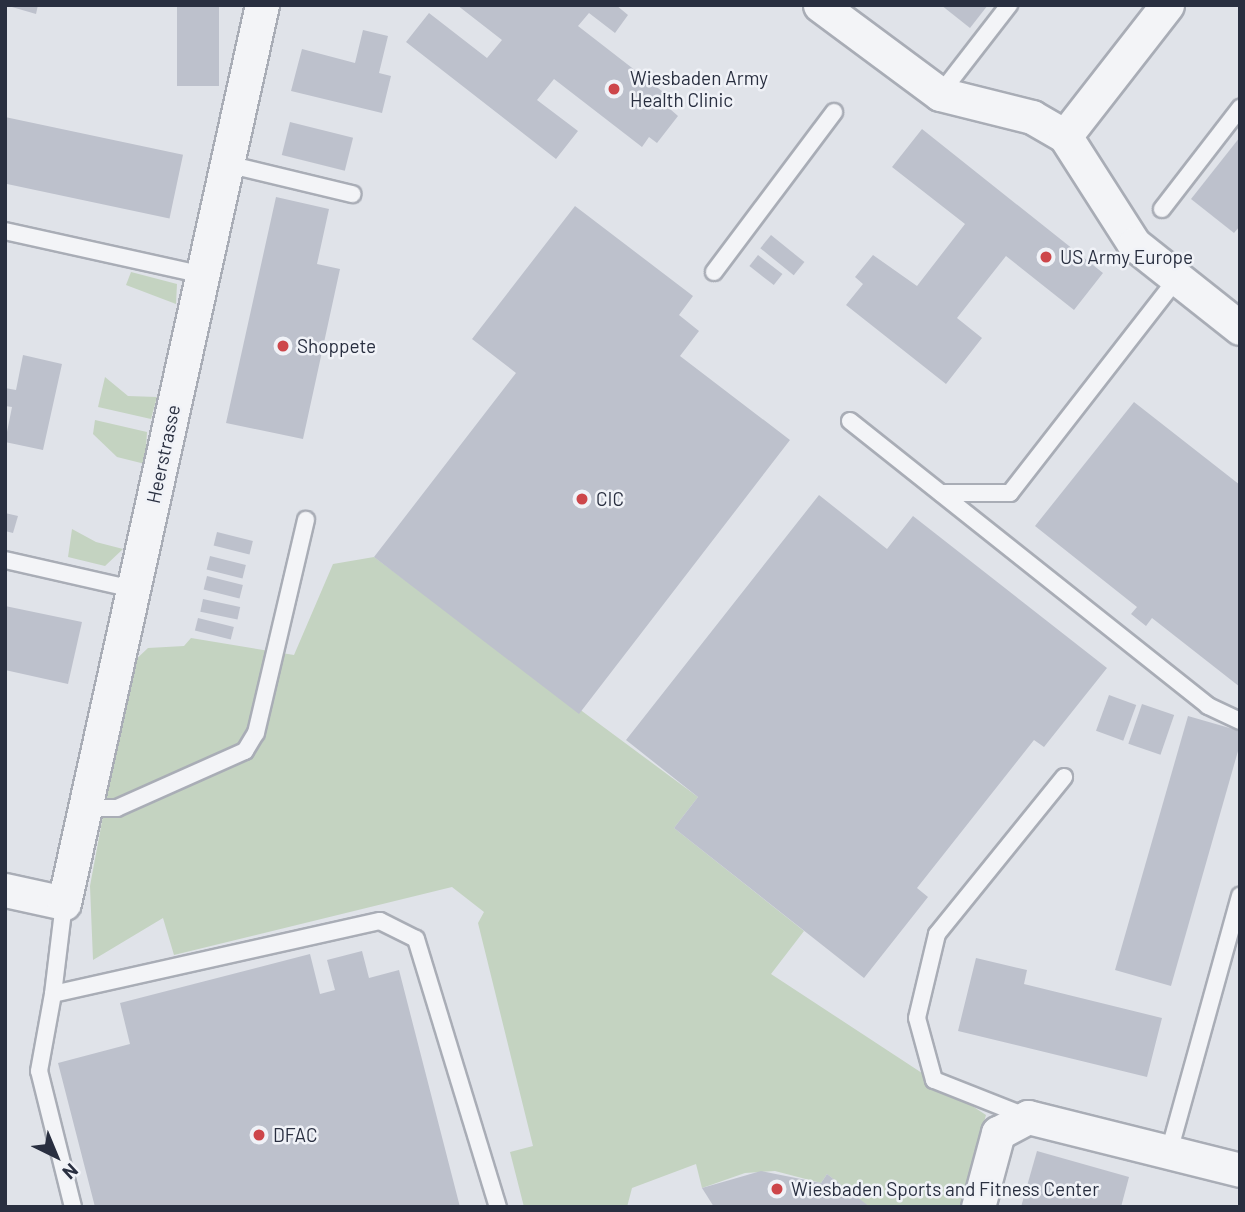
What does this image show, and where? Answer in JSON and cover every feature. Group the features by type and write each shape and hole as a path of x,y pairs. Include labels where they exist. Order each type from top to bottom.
{"street":[{"name":"Heerstrasse","path":"64,903 262,5"},
{"path":"820,5 940,94 1032,117 1065,136 1134,244 1176,280 1240,328"},
{"path":"1065,136 1167,5"},
{"path":"5,890 64,903"},
{"path":"978,1207 998,1133 1028,1117 1240,1170"}],"lane":[{"path":"940,94 1009,5"},
{"path":"1162,209 1240,108"},
{"path":"714,272 834,112"},
{"path":"227,164 352,194"},
{"path":"5,231 202,275"},
{"path":"941,493 1010,493 1176,280"},
{"path":"850,421 1208,706 1240,721"},
{"path":"86,808 117,808 244,751 256,733 306,520"},
{"path":"5,560 134,589"},
{"path":"1028,1117 934,1080 917,1018 937,934 1064,777"},
{"path":"1169,1152 1240,895"},
{"path":"64,903 53,994 39,1071 73,1207"},
{"path":"53,994 380,921 416,939 498,1207"}],"green space":[{"path":"131,272 177,284 176,304 126,285"},
{"path":"105,377 128,396 157,397 151,419 98,407"},
{"path":"95,420 147,432 145,464 117,457 93,434"},
{"path":"72,529 96,542 123,549 105,566 68,557"},
{"path":"374,557 698,797 674,828 804,931 771,974 986,1115 960,1207 869,1207 827,1174 821,1183 775,1171 745,1173 702,1188 696,1164 632,1188 627,1207 524,1207 510,1152 533,1146 478,923 484,912 452,887 174,955 163,918 93,960 90,886 131,664 148,648 184,646 191,638 294,655 333,564"}],"building":[{"path":"5,5 38,5 36,14"},
{"path":"177,5 219,5 219,86 177,86"},
{"name":"Wiesbaden Army Health Clinic","path":"457,5 616,5 628,15 615,33 589,13 578,26 676,102 670,109 678,116 657,143 649,137 642,147 554,79 537,100 578,131 556,159 406,42 429,13 487,58 502,40"},
{"path":"941,5 988,5 970,28"},
{"path":"363,30 388,36 379,73 391,76 382,113 291,91 302,49 355,63"},
{"path":"5,117 183,155 170,218 5,183"},
{"path":"290,122 353,138 345,171 282,155"},
{"name":"US Army Europe","path":"922,129 1103,273 1074,310 1006,256 957,318 982,338 946,384 846,305 863,284 855,277 873,255 917,286 965,224 892,167"},
{"path":"1240,137 1240,226 1234,233 1191,199"},
{"name":"Shoppete","path":"276,197 329,209 317,264 340,269 303,439 226,423"},
{"name":"CIC","path":"575,206 693,296 679,315 699,331 680,356 790,440 579,714 374,557 516,373 472,339"},
{"path":"771,235 804,262 794,275 760,248"},
{"path":"758,255 782,274 774,285 749,266"},
{"path":"23,355 62,364 43,450 5,442 12,407 5,406 5,388 16,390"},
{"path":"1134,402 1240,485 1240,687 1152,618 1146,626 1131,614 1137,607 1035,526"},
{"path":"819,495 887,549 913,516 1107,668 1044,747 1034,740 917,888 928,897 864,978 674,828 698,797 626,740"},
{"path":"5,513 18,516 13,533 5,531"},
{"path":"217,532 253,541 250,555 214,546"},
{"path":"210,556 246,565 243,579 207,570"},
{"path":"207,576 243,585 240,599 204,590"},
{"path":"203,599 240,607 237,620 200,612"},
{"path":"5,606 82,622 68,684 5,670"},
{"path":"198,618 234,627 231,640 195,631"},
{"path":"1109,695 1136,705 1123,741 1096,731"},
{"path":"1142,704 1174,715 1160,755 1128,744"},
{"path":"1188,716 1240,731 1240,744 1171,986 1115,970"},
{"name":"DFAC","path":"362,951 369,978 399,970 460,1207 95,1207 58,1063 130,1044 120,1003 310,954 320,994 335,990 327,960"},
{"path":"976,958 1027,970 1024,984 1162,1018 1147,1077 958,1031"},
{"path":"1037,1151 1129,1177 1121,1207 1021,1207"},
{"name":"Wiesbaden Sports and Fitness Center","path":"761,1171 821,1183 827,1174 870,1207 714,1207 702,1188"}],"place":[{"name":"Wiesbaden Army Health Clinic","path":"614,89"},
{"name":"US Army Europe","path":"1046,257"},
{"name":"Shoppete","path":"283,346"},
{"name":"CIC","path":"582,499"},
{"name":"DFAC","path":"259,1135"},
{"name":"Wiesbaden Sports and Fitness Center","path":"777,1189"}]}
